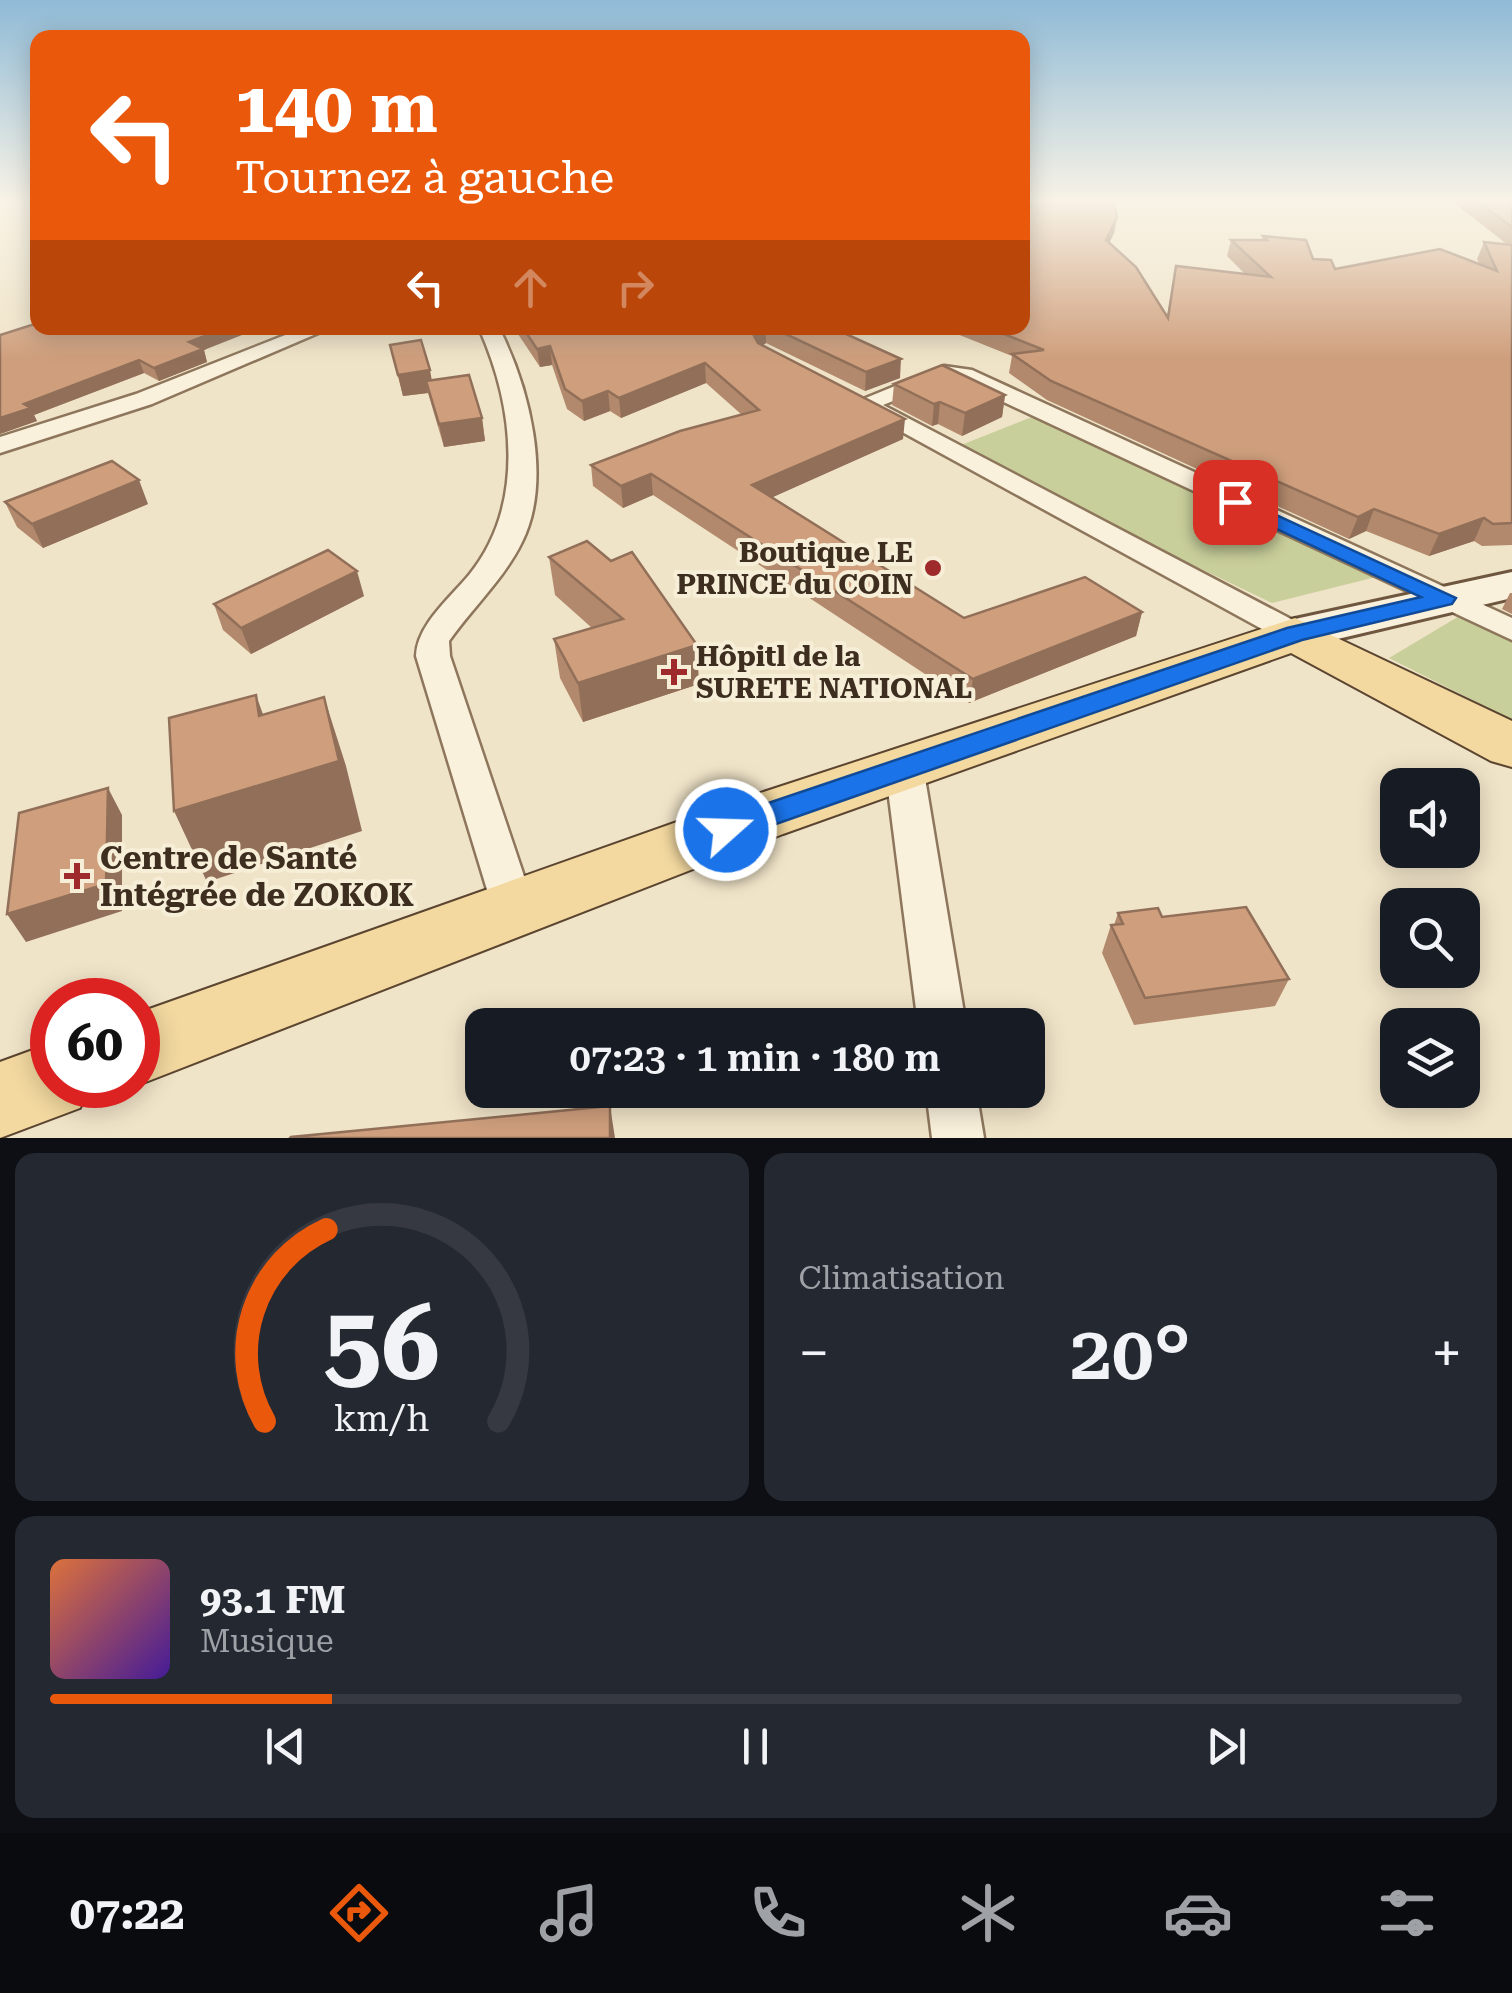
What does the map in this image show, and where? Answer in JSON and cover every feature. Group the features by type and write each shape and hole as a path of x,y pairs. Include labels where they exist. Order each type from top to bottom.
{"main road":[{"path":"160,1041 513,906 904,766 1295,634 1512,585"},
{"path":"1295,634 1512,746"},
{"path":"0,1101 30,1089"}],"street":[{"path":"0,445 144,399 303,335"},
{"path":"491,335 518,414 521,443 514,529 433,641 433,656 513,906"},
{"path":"864,404 944,373 964,375 1512,630"},
{"path":"832,387 1295,634"},
{"path":"904,766 940,1008"},
{"path":"954,1108 958,1138"}],"green space":[{"path":"1037,415 1380,576 1272,603 951,449"},
{"path":"1466,612 1512,633 1512,720 1389,658"}],"building":[{"path":"1030,252 1119,252 1136,267 1168,318 1176,266 1271,277 1244,252 1310,252 1313,259 1331,260 1335,269 1424,252 1448,252 1497,271 1489,252 1512,252 1512,523 1493,524 1484,518 1439,534 1374,509 1358,517 1051,381 1012,354 1044,350 1006,335 1030,335"},
{"path":"30,326 30,335 208,335 189,342 203,349 154,368 139,360 24,404 31,408 0,418 0,335"},
{"path":"528,335 754,335 758,343 905,419 752,485 964,618 1085,577 1142,612 973,679 651,474 621,486 591,465 680,431 759,410 705,363 619,398 608,391 582,401 565,389 550,346 537,349"},
{"path":"788,335 848,335 901,359 866,372"},
{"path":"421,340 430,370 398,375 390,345"},
{"path":"942,365 1005,395 965,413 940,402 934,404 894,384"},
{"path":"469,375 482,418 439,424 426,381"},
{"path":"112,461 139,480 32,524 5,502"},
{"path":"587,541 611,561 632,552 697,645 578,683 554,639 623,619 549,557"},
{"path":"328,550 357,571 241,628 214,604"},
{"path":"256,695 259,716 324,697 339,761 174,811 169,718"},
{"path":"108,788 106,884 7,914 19,813"},
{"path":"1246,907 1289,979 1145,998 1111,925 1123,924 1118,913 1158,908 1162,917"},
{"path":"589,1108 610,1108 610,1138 291,1137"}],"place":[{"name":"Boutique LE PRINCE du COIN","path":"933,568"},
{"name":"Hôpitl de la SURETE NATIONAL","path":"674,672"},
{"name":"Centre de Santé Intégrée de ZOKOK","path":"77,876"}],"route":[{"path":"726,830 1295,634 1444,598 1235,502"}]}
